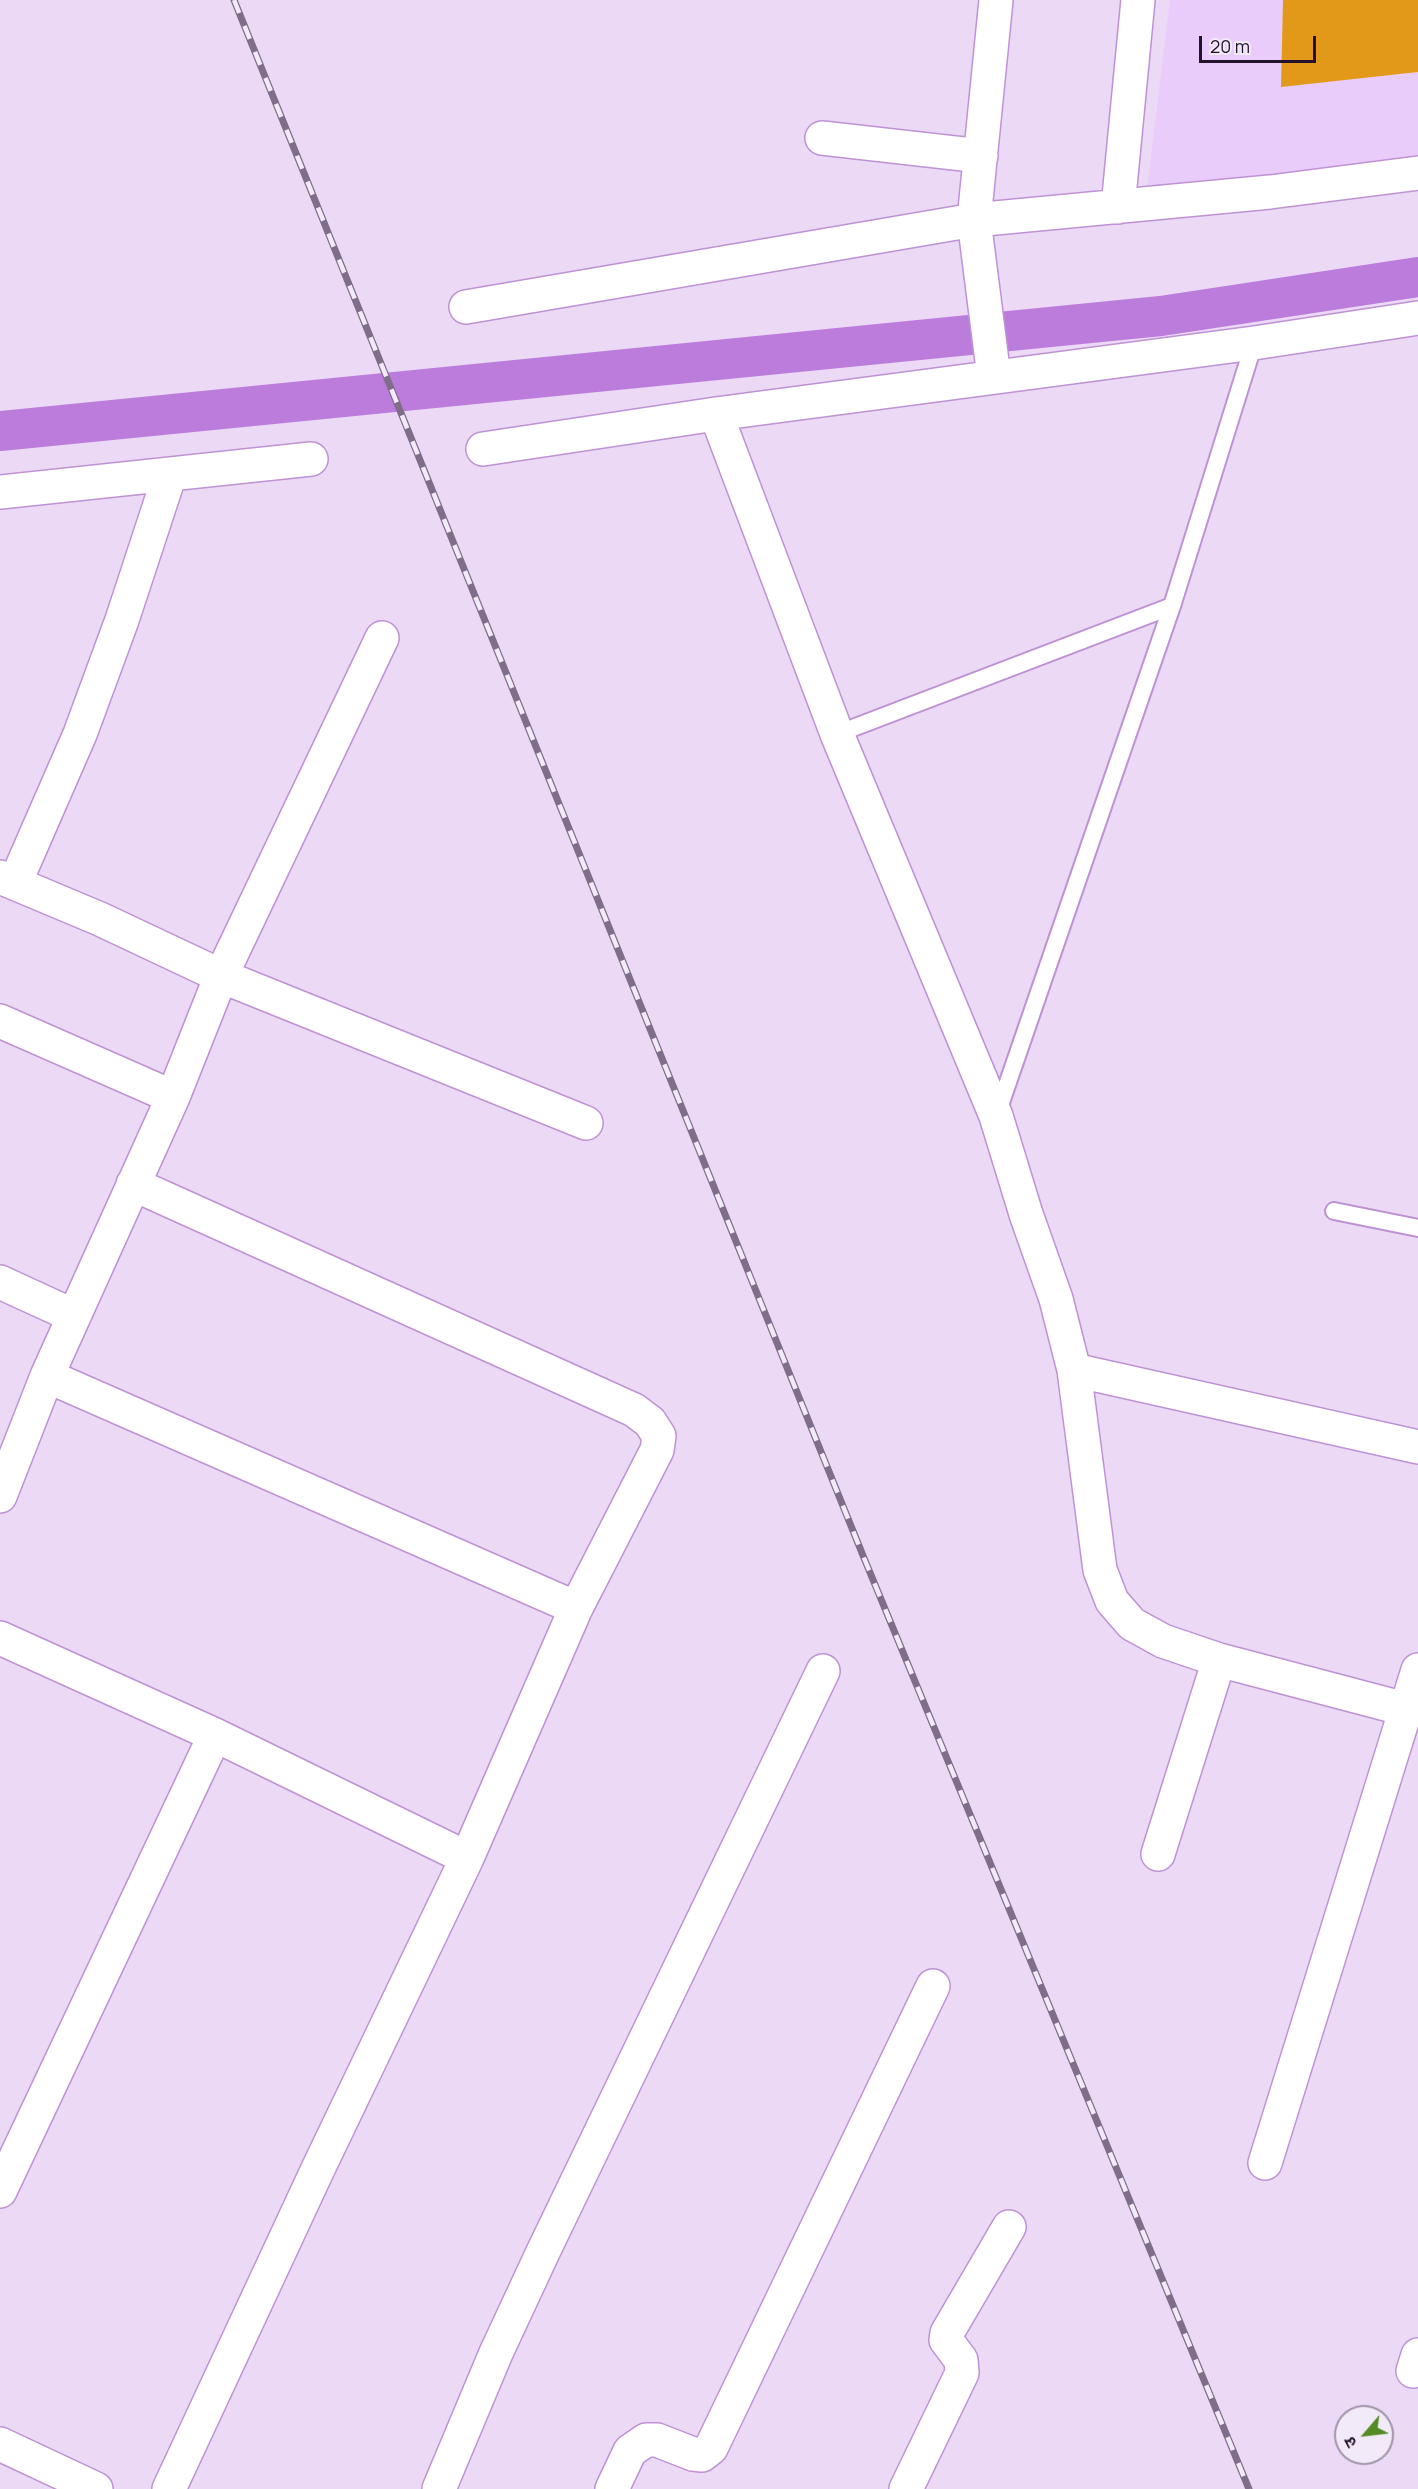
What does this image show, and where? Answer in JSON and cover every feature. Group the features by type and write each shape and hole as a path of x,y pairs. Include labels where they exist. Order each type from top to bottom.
{"street":[{"path":"994,377 974,220 996,0"},
{"path":"1118,207 1138,0"},
{"path":"822,138 981,156"},
{"path":"466,307 974,220 1270,192 1418,173"},
{"path":"483,449 716,414 1254,343 1418,318"},
{"path":"716,414 837,734 996,1116 1026,1214 1056,1299 1074,1370 1100,1570 1112,1601 1132,1624 1163,1641 1219,1660 1405,1709"},
{"path":"1,494 311,459"},
{"path":"170,474 122,620 80,734 8,880 100,919 220,976 586,1122"},
{"path":"0,1496 47,1376 173,1097 220,976 382,638"},
{"path":"0,1022 173,1097"},
{"path":"133,1184 634,1410 650,1422 658,1436 657,1450 576,1608 467,1858 317,2170 170,2489"},
{"path":"0,1282 74,1316"},
{"path":"1074,1370 1418,1447"},
{"path":"47,1376 576,1608"},
{"path":"0,1638 215,1735 467,1858"},
{"path":"1158,1854 1219,1660"},
{"path":"1265,2163 1418,1670"},
{"path":"439,2489 496,2353 538,2262 823,1671"},
{"path":"0,2191 215,1735"},
{"path":"612,2489 630,2451 646,2440 657,2440 693,2454 702,2455 711,2448 933,1986"},
{"path":"906,2489 962,2373 961,2360 946,2340 947,2332 1009,2227"},
{"path":"0,2444 96,2489"}],"lane":[{"path":"996,1116 1172,606 1254,343"},
{"path":"837,734 1172,606"},
{"path":"1334,1210 1418,1228"}],"shaded area":[{"path":"1170,0 1418,0 1418,161 1146,197"}],"building":[{"path":"1283,0 1418,0 1418,72 1281,87"}],"waterway":[{"path":"0,431 1161,316 1418,277"}],"railway":[{"path":"234,0 864,1558 1249,2489"}]}
